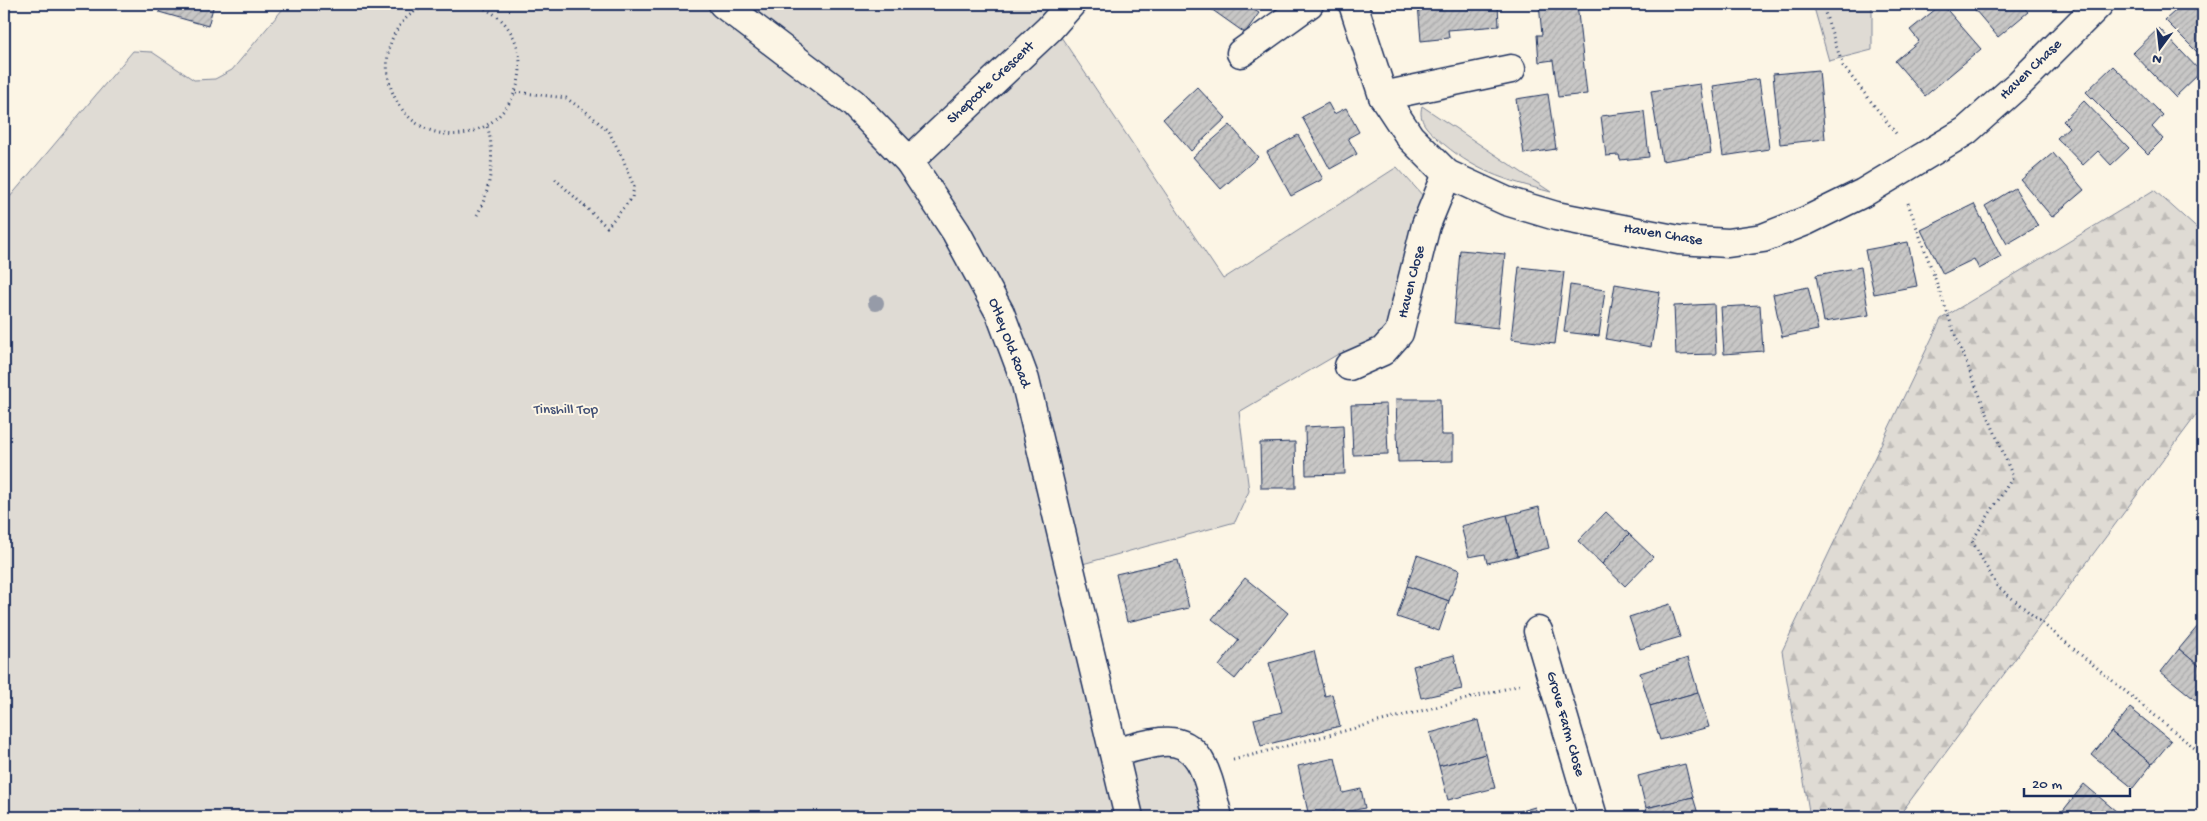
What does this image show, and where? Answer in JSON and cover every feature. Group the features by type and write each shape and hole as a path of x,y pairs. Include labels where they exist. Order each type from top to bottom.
{"street":[{"name":"Otley Old Road","path":"723,4 853,103 909,161 956,232 1000,313 1025,380 1068,568 1129,817"},
{"name":"Shepcote Crescent","path":"909,161 1049,29 1070,4"},
{"path":"1241,53 1309,4"},
{"name":"Haven Chase","path":"1353,4 1383,96 1410,136 1446,174 1506,201 1556,216 1679,240 1728,243 1763,238 1863,194 1966,131 2020,83 2099,4"},
{"path":"1383,96 1511,69"},
{"name":"Haven Close","path":"1349,366 1383,351 1399,333 1426,225 1446,174"},
{"name":"Grove Farm Close","path":"1538,631 1593,817"},
{"path":"1114,752 1162,742 1178,743 1191,750 1200,759 1204,768 1218,817"}],"path":[{"path":"433,4 427,4 408,17 395,34 387,55 386,76 393,97 406,115 424,128 445,134 467,134 487,126 504,112 516,92 521,70 518,48 508,28 492,12 475,4"},
{"path":"1822,4 1844,66 1908,167 1957,340 2013,477 1972,541 1997,586 2203,755"},
{"path":"516,92 566,98 588,113 609,132 623,159 634,187 632,198 607,228 554,178"},
{"path":"477,215 484,203 489,176 492,138 487,126"},
{"path":"1204,768 1551,677"}],"green space":[{"name":"Tinshill Top","path":"287,4 1035,4 1040,8 1043,4 1052,4 1045,13 1223,279 1397,167 1433,207 1405,313 1349,366 1340,353 1239,412 1249,491 1235,522 1068,568 1114,752 1178,743 1218,817 4,817 4,204 133,51 152,52 194,80 215,79 232,70"},
{"path":"1813,4 1872,4 1872,50 1829,61"},
{"path":"1422,106 1551,192 1490,173 1463,159 1427,128 1421,116"},
{"path":"2154,190 2203,234 2203,406 1898,817 1810,817 1782,651 1941,319"}],"building":[{"path":"162,4 214,4 208,26 159,12"},
{"path":"1204,4 1254,4 1251,8 1259,13 1245,33"},
{"path":"1418,4 1498,4 1499,26 1448,30 1449,38 1421,41"},
{"path":"1539,4 1577,4 1587,94 1558,97 1553,60 1539,62 1537,35 1542,35"},
{"path":"1942,4 1981,49 1925,96 1895,61 1919,41 1910,30"},
{"path":"1970,4 2021,4 2028,12 1998,37"},
{"path":"2183,4 2198,4 2203,9 2203,46 2197,52 2165,20"},
{"path":"2159,28 2201,72 2175,97 2133,53"},
{"path":"2113,66 2163,115 2152,127 2163,139 2148,154 2086,92"},
{"path":"1819,70 1825,139 1780,144 1773,74"},
{"path":"1759,79 1769,149 1723,156 1713,86"},
{"path":"1700,84 1711,153 1662,161 1651,91"},
{"path":"1197,87 1226,118 1191,151 1163,119"},
{"path":"1548,94 1556,149 1524,154 1516,99"},
{"path":"2084,101 2129,148 2111,165 2098,151 2083,165 2057,138 2069,127 2063,121"},
{"path":"1328,103 1334,114 1346,108 1359,132 1348,138 1357,154 1330,169 1302,117"},
{"path":"1644,111 1649,157 1620,160 1619,155 1606,156 1601,116"},
{"path":"1230,125 1258,157 1221,189 1193,157"},
{"path":"1298,135 1323,179 1291,196 1267,152"},
{"path":"2053,153 2084,190 2052,217 2021,180"},
{"path":"2015,188 2038,226 2007,244 1985,206"},
{"path":"1974,204 2001,257 1979,269 1974,259 1943,274 1921,230"},
{"path":"1908,242 1917,286 1874,294 1865,250"},
{"path":"1460,250 1505,254 1498,328 1454,323"},
{"path":"1519,267 1564,272 1555,344 1511,339"},
{"path":"1861,267 1869,315 1824,322 1816,275"},
{"path":"1615,284 1660,292 1651,347 1606,339"},
{"path":"1570,285 1605,290 1599,336 1564,332"},
{"path":"1808,287 1818,330 1782,337 1773,294"},
{"path":"1714,304 1716,354 1676,355 1674,306"},
{"path":"1760,305 1763,351 1724,354 1721,307"},
{"path":"1396,399 1440,399 1441,435 1453,435 1453,461 1398,462"},
{"path":"1386,404 1388,454 1353,455 1351,405"},
{"path":"1343,425 1345,474 1306,475 1305,427"},
{"path":"1295,442 1296,488 1261,488 1260,443"},
{"path":"1539,507 1549,548 1517,556 1507,515"},
{"path":"1606,512 1629,534 1602,564 1578,541"},
{"path":"1507,515 1517,556 1487,563 1485,554 1469,557 1461,526"},
{"path":"1629,534 1653,557 1625,586 1602,564"},
{"path":"1417,555 1460,570 1449,601 1407,586"},
{"path":"1178,560 1189,608 1127,622 1116,574"},
{"path":"1245,578 1288,613 1235,679 1219,666 1239,640 1212,619"},
{"path":"1407,586 1449,601 1439,631 1397,617"},
{"path":"1670,604 1680,637 1640,649 1629,617"},
{"path":"2198,626 2203,631 2203,669 2179,649"},
{"path":"2179,649 2203,669 2203,706 2161,672"},
{"path":"1314,651 1325,696 1332,694 1340,726 1261,746 1254,719 1282,712 1269,663"},
{"path":"1454,655 1462,689 1421,698 1413,666"},
{"path":"1688,658 1698,692 1650,706 1640,673"},
{"path":"1698,692 1709,727 1660,740 1650,706"},
{"path":"2130,708 2171,741 2152,764 2111,732"},
{"path":"1478,720 1486,754 1439,766 1430,733"},
{"path":"2111,732 2152,764 2133,788 2092,755"},
{"path":"1486,754 1495,788 1448,800 1439,766"},
{"path":"1335,758 1343,793 1361,789 1365,808 1322,817 1309,817 1298,766"},
{"path":"1685,764 1693,797 1646,808 1638,776"},
{"path":"2084,784 2117,812 2112,817 2068,817 2062,812"},
{"path":"1693,797 1699,817 1649,817 1646,808"},
{"path":"1535,807 1538,817 1500,817"},
{"path":"2043,812 2049,817 2038,817"},
{"path":"2062,812 2068,817 2057,817"}]}
